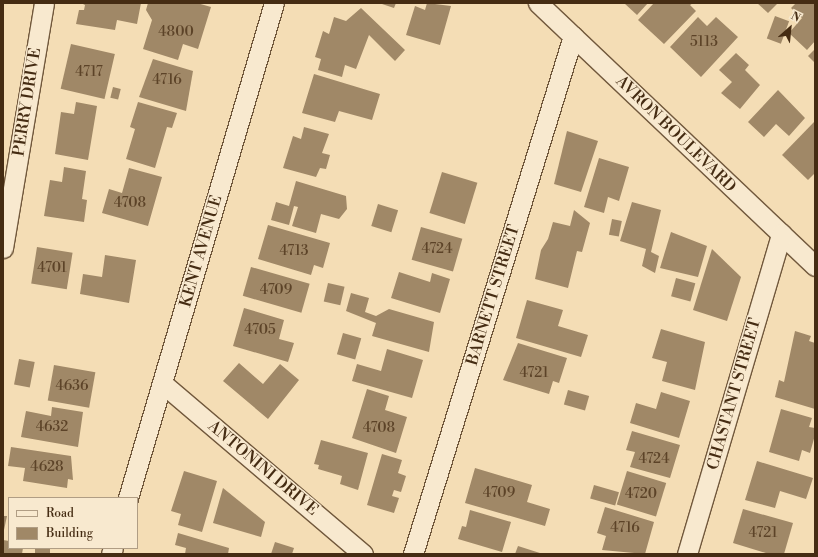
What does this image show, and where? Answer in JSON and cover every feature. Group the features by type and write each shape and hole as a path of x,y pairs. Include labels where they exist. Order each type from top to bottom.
{"street":[{"name":"PERRY DRIVE","path":"3,248 44,3"},
{"name":"KENT AVENUE","path":"128,497 274,3"},
{"name":"AVRON BOULEVARD","path":"538,3 815,266"},
{"name":"BARNETT STREET","path":"413,554 572,36"},
{"name":"CHASTANT STREET","path":"687,554 781,234"},
{"name":"ANTONINI DRIVE","path":"162,383 363,554"}],"building":[{"path":"81,3 141,3 137,24 117,20 115,30 76,24 79,10 84,10 85,5"},
{"path":"148,3 197,3 211,7 198,49 183,44 178,60 143,49 152,20 146,10"},
{"path":"379,3 396,3 394,8"},
{"path":"427,3 451,6 440,45 406,35 415,6 425,10"},
{"path":"624,3 648,3 637,15"},
{"path":"654,3 693,3 690,5 696,11 664,44 638,20"},
{"path":"757,3 778,3 768,13"},
{"path":"796,3 815,3 815,41 807,50 789,33 802,18 791,8"},
{"path":"361,8 405,50 395,61 369,35 356,69 345,65 342,77 318,70 321,59 315,57 323,31 329,34 334,17 346,21"},
{"path":"775,16 789,21 781,44 767,39"},
{"path":"698,17 707,26 716,17 738,37 701,77 670,47"},
{"path":"71,44 115,54 104,99 61,89"},
{"path":"815,49 815,63 808,56"},
{"path":"736,53 749,65 745,70 760,85 740,109 721,93 732,82 719,70"},
{"path":"153,59 193,71 186,111 139,97"},
{"path":"314,74 380,94 372,120 339,111 335,122 302,113"},
{"path":"113,87 121,89 118,100 110,98"},
{"path":"778,90 805,118 789,136 776,124 764,137 748,122"},
{"path":"76,102 97,106 88,160 55,154 61,112 74,114"},
{"path":"138,102 177,113 172,128 167,127 155,168 126,159 135,129 130,127"},
{"path":"815,121 815,173 808,180 782,155"},
{"path":"304,127 329,134 322,153 330,155 326,169 320,168 316,177 283,168 293,136 301,139"},
{"path":"567,131 598,141 581,192 554,184"},
{"path":"599,158 629,167 619,201 608,197 604,213 584,207"},
{"path":"64,167 86,171 82,199 87,200 84,222 44,216 50,180 62,182"},
{"path":"129,168 162,177 148,226 102,213 109,189 122,193"},
{"path":"442,172 477,183 465,224 429,213"},
{"path":"296,181 346,196 347,209 339,219 321,214 316,233 292,226 298,207 294,206 289,225 271,220 276,202 289,206"},
{"path":"632,202 661,210 651,252 659,256 655,273 642,266 646,249 620,241"},
{"path":"378,204 398,210 391,232 371,226"},
{"path":"574,210 590,223 582,252 577,251 568,288 535,279 541,250 548,239 553,222 570,226"},
{"path":"612,219 622,221 619,237 609,235"},
{"path":"268,225 330,243 323,268 314,265 311,275 258,259"},
{"path":"421,227 462,239 453,272 412,260"},
{"path":"671,232 707,246 698,277 660,268"},
{"path":"37,247 73,253 67,289 31,284"},
{"path":"712,249 741,277 727,321 693,310"},
{"path":"105,255 136,260 129,303 80,294 83,274 102,277"},
{"path":"251,267 310,284 301,313 243,296"},
{"path":"399,272 430,282 432,273 450,279 440,313 391,298"},
{"path":"676,278 695,283 690,302 671,296"},
{"path":"328,283 345,287 340,305 324,302"},
{"path":"351,293 369,298 365,312 376,316 389,309 434,322 429,352 372,336 376,323 346,311"},
{"path":"527,300 563,310 558,326 588,335 581,357 516,338"},
{"path":"244,308 284,320 279,339 294,343 288,362 233,346"},
{"path":"661,329 705,342 695,390 662,381 667,362 652,358"},
{"path":"795,331 811,336 809,341 815,343 815,409 775,397 779,380 784,382"},
{"path":"343,333 361,338 355,359 337,354"},
{"path":"518,343 567,358 559,383 553,381 549,394 503,380"},
{"path":"387,349 423,360 412,398 352,381 357,364 381,371"},
{"path":"19,359 35,362 30,388 14,385"},
{"path":"239,363 263,384 280,364 299,380 268,419 223,381"},
{"path":"54,365 95,372 89,408 48,400"},
{"path":"367,389 389,396 385,410 407,417 396,453 352,438"},
{"path":"568,390 589,396 585,410 564,404"},
{"path":"661,392 690,401 679,438 630,423 636,403 656,409"},
{"path":"52,407 83,412 78,447 21,437 26,411 51,416"},
{"path":"781,409 812,418 809,427 815,428 815,435 810,453 802,450 799,461 769,452"},
{"path":"632,431 680,445 670,478 630,467 635,452 626,450"},
{"path":"321,440 368,453 358,490 340,484 342,476 318,469 319,465 314,464"},
{"path":"11,447 71,456 73,480 68,479 67,488 23,481 25,468 8,466"},
{"path":"382,454 402,460 398,473 406,476 401,492 394,490 392,496 399,498 394,513 367,505"},
{"path":"757,461 813,478 806,499 780,491 775,508 745,500"},
{"path":"475,468 532,485 527,502 550,509 545,526 465,503"},
{"path":"184,471 217,481 202,532 178,525 181,514 171,511"},
{"path":"627,471 666,483 656,516 617,504"},
{"path":"594,485 619,492 615,506 590,498"},
{"path":"223,488 265,522 261,537 213,523"},
{"path":"605,507 654,522 645,554 602,550 606,536 597,533"},
{"path":"743,509 793,523 784,554 769,554 733,543"},
{"path":"470,510 511,522 502,552 458,539 462,526 466,527"},
{"path":"3,516 7,516 4,530 3,530"},
{"path":"178,533 229,548 228,554 185,554 186,548 175,545"},
{"path":"3,540 8,541 8,549 23,549 22,554 3,554"},
{"path":"275,542 294,548 292,554 271,554"},
{"path":"518,546 543,554 515,554"},
{"path":"35,549 50,549 50,554 35,554"}]}
